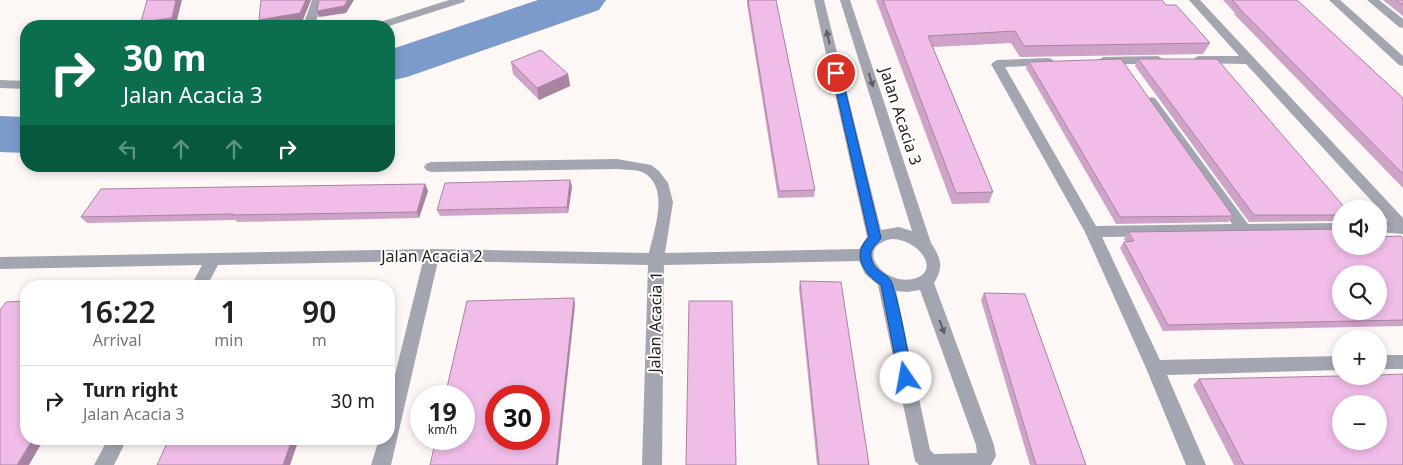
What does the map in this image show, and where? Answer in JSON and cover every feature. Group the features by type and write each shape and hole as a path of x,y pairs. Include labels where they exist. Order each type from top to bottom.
{"street":[{"path":"311,20 317,0"},
{"path":"395,21 460,0"},
{"path":"819,0 875,238"},
{"name":"Jalan Acacia 3","path":"845,0 924,244"},
{"path":"1194,0 1403,227"},
{"path":"1334,0 1403,62"},
{"path":"1372,0 1403,24"},
{"path":"1122,60 1134,76"},
{"path":"1094,61 1171,60"},
{"path":"1190,60 1249,60"},
{"path":"1061,62 998,64 1092,232 1155,368 1196,465"},
{"path":"0,84 20,85"},
{"path":"1145,93 1244,230"},
{"name":"Jalan Acacia 1","path":"431,167 616,164 646,168 660,181 664,187 666,202 656,259 652,465"},
{"path":"1387,227 1403,227"},
{"path":"1092,232 1332,228"},
{"path":"886,234 900,234 913,237 924,244 932,253 935,264 933,273 926,281 914,286 900,286 886,282 874,275 867,265 865,255 868,245 875,238 886,234"},
{"path":"395,410 432,255"},
{"name":"Jalan Acacia 2","path":"2,265 432,255 656,259 865,255"},
{"path":"202,280 213,259"},
{"path":"886,282 922,455 926,460 934,463 982,462 987,456 985,445 926,281"},
{"path":"1387,362 1403,362"},
{"path":"1155,368 1332,363"},
{"path":"104,465 115,445"},
{"path":"382,465 387,445"}],"building":[{"path":"147,0 176,0 172,18 142,20"},
{"path":"261,0 306,0 300,13 259,20"},
{"path":"319,0 348,0 344,6 317,11"},
{"path":"748,0 776,0 815,190 779,191"},
{"path":"883,0 1162,0 1166,5 1176,5 1210,43 1024,46 1015,31 928,36 993,192 956,193"},
{"path":"1232,0 1297,0 1403,98 1403,174 1238,7"},
{"path":"1396,0 1403,0 1403,5"},
{"path":"541,50 568,74 537,88 511,62"},
{"path":"1121,59 1233,216 1120,217 1029,62"},
{"path":"1138,59 1217,59 1338,200 1332,200 1332,215 1254,215"},
{"path":"570,180 567,207 437,210 445,183"},
{"path":"425,184 417,212 81,217 101,189"},
{"path":"1332,229 1332,255 1387,255 1387,237 1401,236 1403,238 1403,320 1168,325 1124,242 1134,241 1128,232"},
{"path":"800,281 841,282 869,465 819,465"},
{"path":"984,293 1025,294 1086,465 1036,465"},
{"path":"574,298 556,465 430,465 433,450 475,450 475,385 448,385 467,301"},
{"path":"20,301 20,445 29,445 17,465 0,465 0,310 6,302"},
{"path":"689,301 732,301 736,465 686,465"},
{"path":"1403,374 1403,465 1244,465 1199,379 1332,376 1332,385 1387,385 1387,375"},
{"path":"166,445 290,445 283,465 157,465"}],"waterway":[{"path":"395,64 583,0"},
{"path":"0,134 20,135"}],"route":[{"path":"836,73 875,238 868,245 865,255 867,265 874,275 886,282 906,378"}]}
